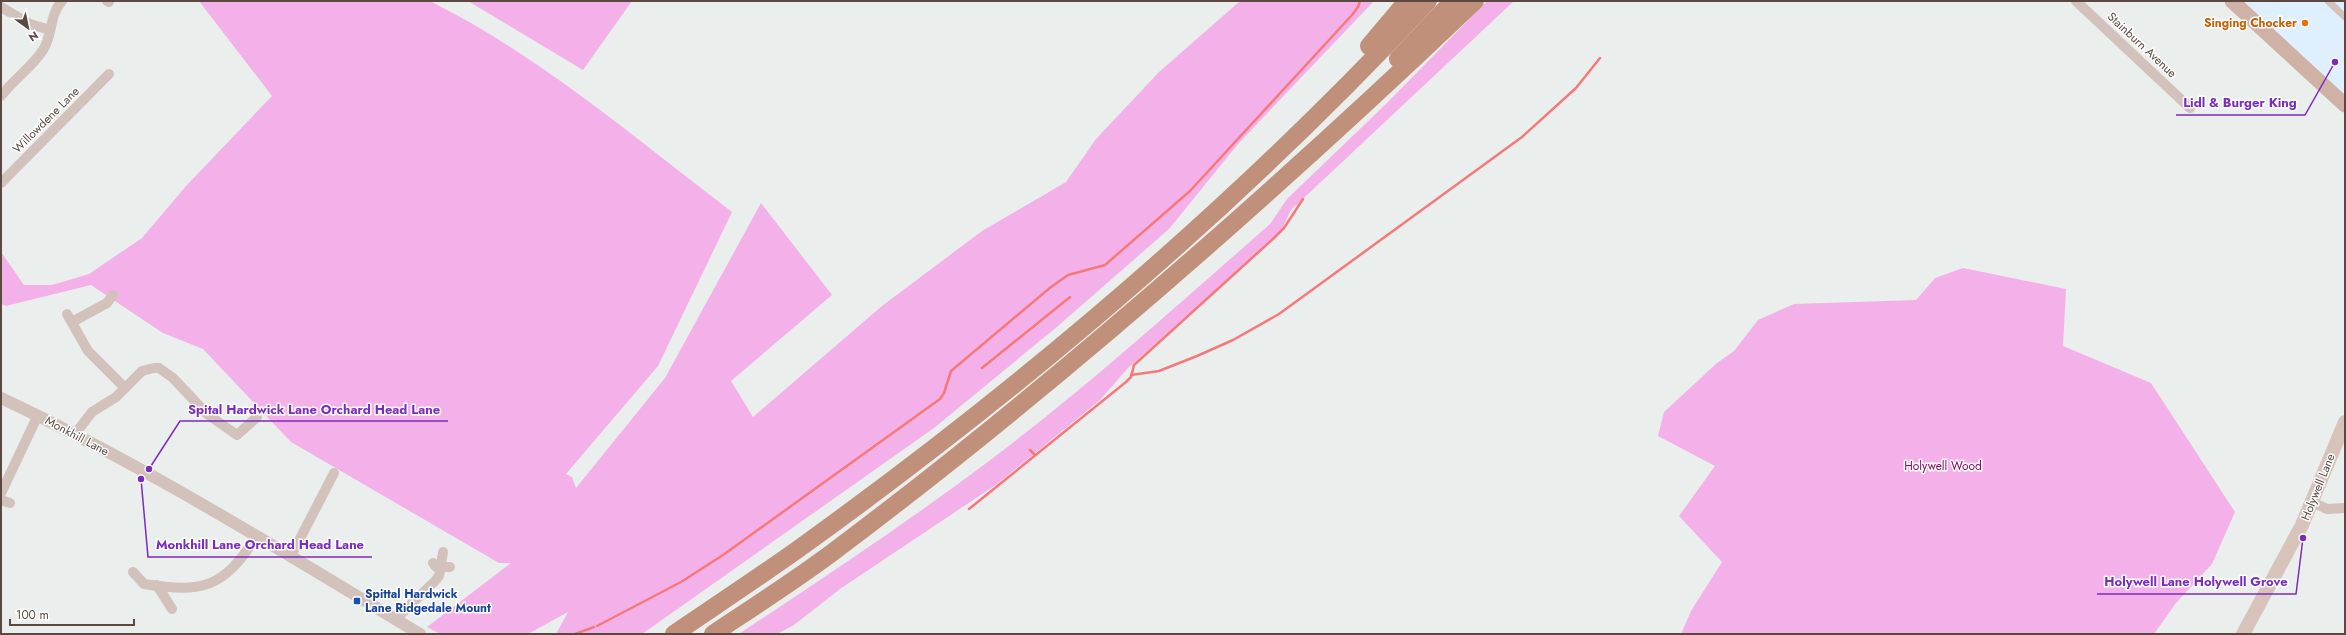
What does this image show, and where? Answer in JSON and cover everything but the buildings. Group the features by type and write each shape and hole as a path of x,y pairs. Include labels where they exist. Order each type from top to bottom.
{"highway":[{"path":"1286,144 1407,1"},
{"path":"674,634 796,550 936,447 1136,281 1286,144 1428,1"},
{"path":"1298,164 1453,1"},
{"path":"714,634 827,556 1057,376 1220,236 1298,164 1372,99 1475,1"}],"main road":[{"path":"2232,1 2345,106"},
{"name":"Holywell Lane","path":"2243,634 2293,543 2312,502 2345,422"}],"street":[{"path":"1,96 12,81 43,50 54,13 62,1"},
{"name":"Stainburn Avenue","path":"2076,1 2190,108"},
{"path":"2328,1 2345,17"},
{"path":"1,7 30,24 50,30"},
{"name":"Willowdene Lane","path":"1,183 110,74"},
{"path":"113,295 107,303 70,318 88,352 125,388"},
{"path":"75,434 86,417 116,397 142,371 159,368 172,378 207,414 239,439 258,417"},
{"name":"Monkhill Lane","path":"1,398 75,434 291,556 420,634"},
{"path":"1,493 38,415"},
{"path":"291,556 334,473"},
{"path":"2312,502 2327,509 2345,508"},
{"path":"133,572 144,584 193,589 208,586 237,564 256,537"},
{"path":"395,620 435,581 441,566 443,552"},
{"path":"157,585 172,609"}],"shaded area":[{"path":"2243,1 2345,1 2345,97 2261,17"}],"green space":[{"path":"199,1 430,1 471,23 548,72 623,127 732,212 658,366 566,474 572,477 576,488 665,378 761,203 832,295 731,381 753,417 882,306 982,231 1066,182 1096,139 1159,72 1240,1 1374,1 1238,144 1169,229 1058,326 934,428 642,634 556,634 568,612 528,634 440,634 427,627 511,563 499,563 291,442 203,349 163,333 91,285 6,306 1,304 1,252 24,285 52,285 89,274 142,238 186,186 272,96"},
{"path":"468,1 632,1 583,70"},
{"path":"1487,1 1514,1 1291,210 1280,233 1128,368 1100,400 997,484 840,589 794,625 777,634 739,634 928,506 989,461 1097,375 1270,224 1287,199 1387,103"},
{"name":"Holywell Wood","path":"1963,268 2066,289 2063,346 2151,383 2235,512 2212,564 2176,603 2154,634 1681,634 1691,611 1722,562 1679,516 1715,466 1658,436 1664,412 1717,363 1734,351 1758,320 1794,304 1916,300 1935,278"}],"waterway":[{"path":"597,626 681,582 723,555 940,399 944,393 951,371 1051,287 1068,275 1105,265 1190,191 1352,15 1358,7 1360,1"},
{"path":"1131,375 1159,371 1197,356 1233,340 1279,314 1522,137 1576,88 1600,58"},
{"path":"969,509 1126,382 1131,377 1134,365 1284,228 1303,199"},
{"path":"982,368 1070,297"},
{"path":"1030,450 1035,455"},
{"path":"575,634 594,627"}],"place":[{"name":"Singing Chocker","path":"2305,23"},
{"name":"Lidl & Burger King","path":"2335,62"},
{"name":"Spital Hardwick Lane Orchard Head Lane","path":"149,469"},
{"name":"Monkhill Lane Orchard Head Lane","path":"141,479"},
{"name":"Holywell Lane Holywell Grove","path":"2303,538"},
{"name":"Spittal Hardwick Lane Ridgedale Mount","path":"357,601"}]}
